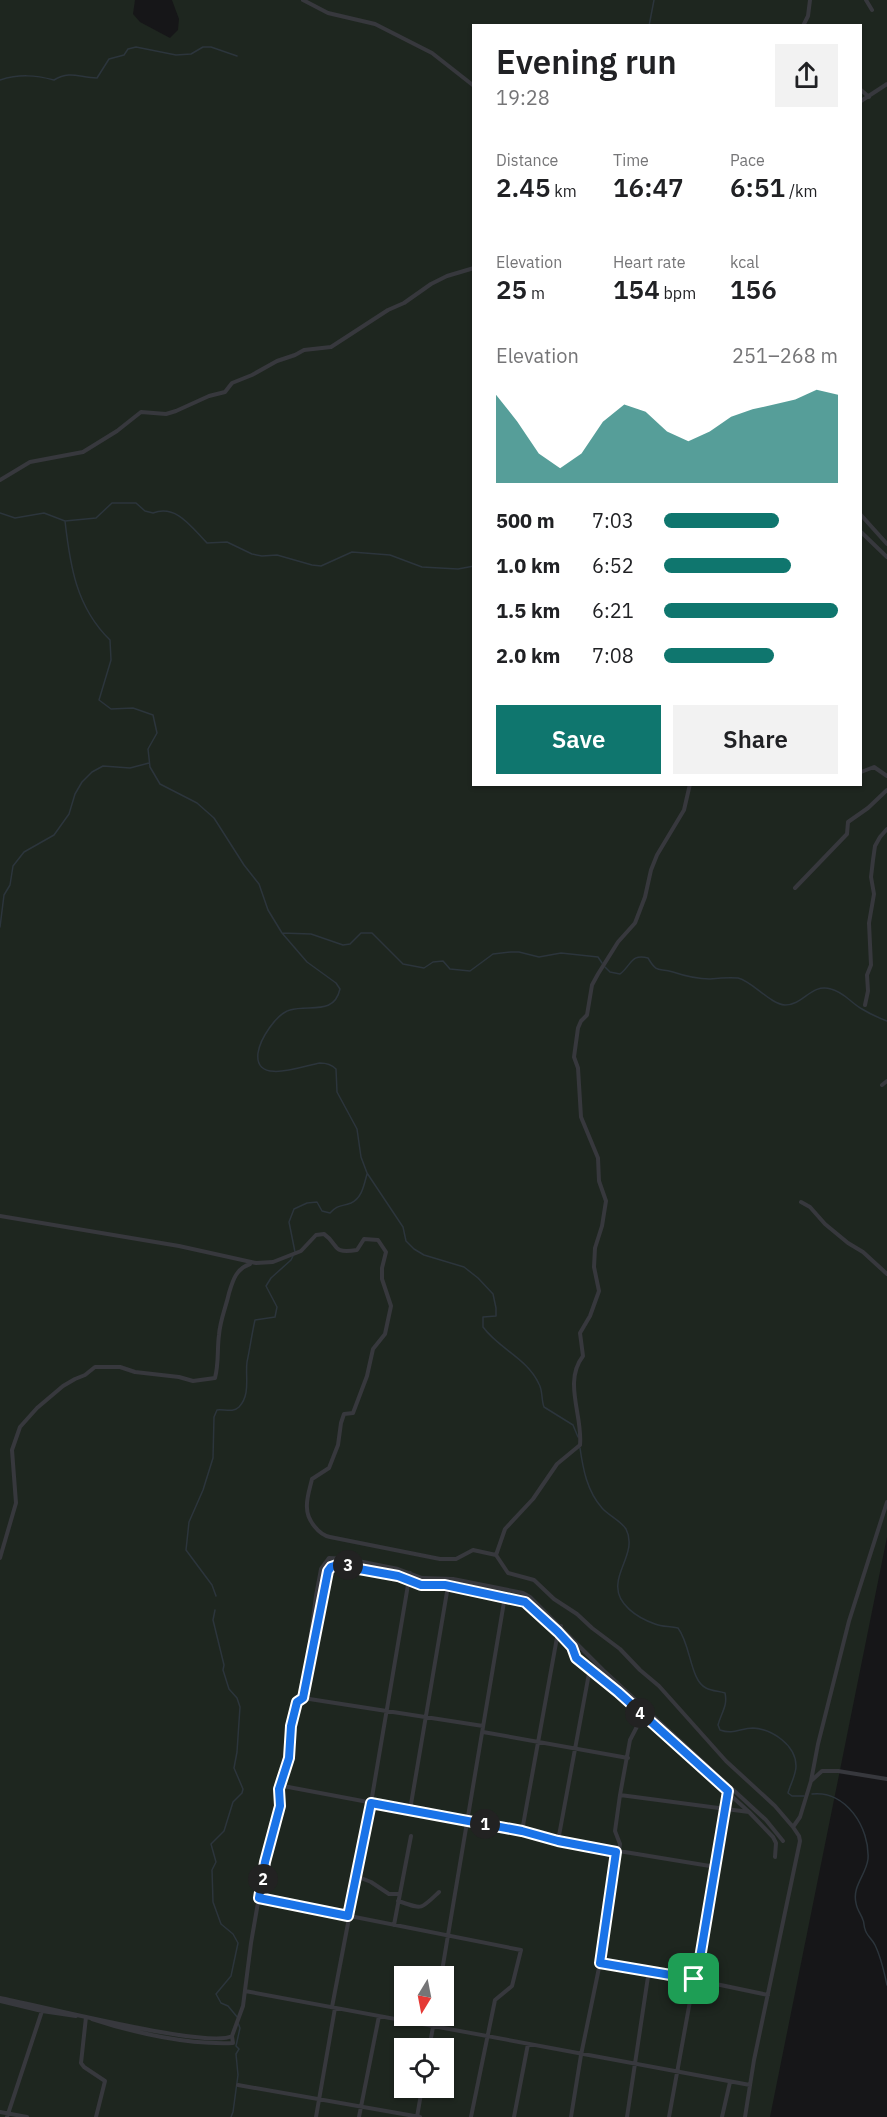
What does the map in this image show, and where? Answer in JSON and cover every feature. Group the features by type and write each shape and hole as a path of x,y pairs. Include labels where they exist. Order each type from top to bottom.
{"street":[{"path":"303,0 328,13 375,24 432,53 472,84"},
{"path":"804,24 808,16 810,0"},
{"path":"866,0 872,10"},
{"path":"862,100 887,84"},
{"path":"862,91 869,97"},
{"path":"0,480 30,462 83,452 117,431 141,412 166,414 176,411 209,396 225,392 232,382 252,375 277,361 304,350 331,347 431,284 447,276 472,269"},
{"path":"862,516 887,544"},
{"path":"862,533 887,557"},
{"path":"862,772 874,767 887,776"},
{"path":"496,1555 505,1529 533,1499 557,1464 580,1445 574,1379 577,1366 583,1356 580,1333 590,1316 599,1291 594,1267 595,1248 603,1224 606,1201 599,1181 598,1158 581,1117 578,1068 574,1057 578,1028 580,1021 586,1015 592,985 597,974 618,942 635,922 657,855 684,810 690,786"},
{"path":"795,888 847,834 848,822 868,808 887,790"},
{"path":"864,1005 868,991 867,975 871,965 868,923 873,894 871,877 873,860 880,837 887,829"},
{"path":"882,1085 887,1082"},
{"path":"801,1202 810,1207 825,1224 863,1252 887,1274"},
{"path":"0,1216 179,1246 252,1263 273,1262 301,1251 316,1235 324,1234 329,1237 336,1249 340,1251 357,1250 362,1240 368,1238 378,1240 386,1252 382,1279 391,1306 385,1335 373,1349 367,1376 353,1413 344,1414 342,1418 338,1445 329,1468 312,1479 306,1509 321,1534 440,1559 456,1559 473,1550 496,1555 508,1573 534,1580 554,1599 577,1614 620,1649 667,1693 718,1753 775,1806 800,1836 745,2117"},
{"path":"0,1558 16,1503 12,1450 24,1421 63,1386 86,1376 95,1367 120,1367 135,1372 179,1377 193,1381 215,1377 218,1368 220,1326 230,1284 234,1275 252,1263"},
{"path":"793,1827 800,1817 811,1781 849,1621 887,1502"},
{"path":"0,1999 42,2011 86,2017 121,2029 188,2041 233,2043 232,2036 243,2006 265,1862 280,1806 279,1789 289,1758 291,1726 311,1641 315,1596 321,1569 326,1560 334,1557 398,1569 422,1578 453,1579 523,1593 537,1602 728,1788 773,1837 776,1843 775,1857"},
{"path":"298,1703 303,1698 323,1590 331,1567 348,1565 408,1579 421,1585 448,1586 505,1596 525,1602 547,1621 572,1647 576,1658 766,1820 783,1841"},
{"path":"316,2117 348,1916 371,1803 410,1573"},
{"path":"410,1810 448,1586"},
{"path":"443,1966 505,1596"},
{"path":"547,1621 552,1617"},
{"path":"522,1831 558,1632 561,1626"},
{"path":"558,1841 590,1668"},
{"path":"618,1692 621,1686"},
{"path":"303,1698 483,1726"},
{"path":"571,2117 620,1844 615,1831 620,1795 630,1740 643,1715"},
{"path":"483,1732 628,1758"},
{"path":"811,1781 827,1770 887,1779"},
{"path":"284,1786 522,1831 558,1841 716,1867"},
{"path":"669,2117 694,1979 698,1970 728,1788"},
{"path":"620,1795 749,1812"},
{"path":"394,1924 411,1836"},
{"path":"356,1876 371,1882 389,1894 399,1894"},
{"path":"398,1900 415,1908 422,1907 440,1892"},
{"path":"259,1898 521,1950 512,1986 495,2000 471,2117"},
{"path":"600,1963 649,1970 768,1995"},
{"path":"627,2117 649,1970"},
{"path":"245,1991 394,2019"},
{"path":"0,1999 184,2036 225,2039 232,2036"},
{"path":"8,2115 42,2011"},
{"path":"358,2117 379,2016"},
{"path":"86,2017 81,2062 84,2067 105,2081 96,2117"},
{"path":"431,2038 433,2026 750,2085"},
{"path":"514,2117 528,2044"},
{"path":"723,2117 730,2082"},
{"path":"238,2085 418,2117 421,2098"},
{"path":"0,2112 27,2117"}],"shaded area":[{"path":"0,0 135,0 133,14 140,22 170,38 178,30 179,19 172,0 887,0 887,1537 770,2117 0,2117"}],"waterway":[{"path":"649,24 654,0"},
{"path":"0,80 27,76 54,80 65,75 97,78 109,59 124,55 128,49 136,47 176,55 191,54 203,47 211,47 237,56"},
{"path":"65,521 96,518 112,503 136,503 145,511 153,513 162,511 177,515 207,543 227,542 252,554 262,556 277,555 321,566 352,552 390,555 422,567 458,569 472,566"},
{"path":"0,513 15,518 44,513 65,521 72,569 82,599 89,614 110,640 111,660 99,700 111,709 133,708 153,715 157,733 148,749 150,767 160,784 197,803 214,818 259,884 268,910 282,933 307,962 336,983 340,989 337,997 327,1006 297,1008 279,1016 262,1041 258,1053 259,1063 264,1069 272,1071 320,1063 328,1064 336,1069 337,1092 357,1129 361,1157 367,1173 403,1227 406,1241 424,1255 464,1267 493,1294 496,1316 483,1317 483,1327 534,1375 540,1387 544,1407 573,1425 578,1437"},
{"path":"0,927 4,895 10,885 13,866 24,852 54,835 69,814 75,794 82,782 92,772 103,766 130,768 149,763"},
{"path":"282,933 311,934 343,945 350,944 361,933 372,933 403,964 424,968 433,962 443,961 450,969 470,971 493,954 511,952 539,957 561,953 598,957 602,963"},
{"path":"605,967 610,972 620,974 638,957 648,958 657,969 691,977 738,978 749,983 773,1001 785,1005 797,1002 818,989 831,989 858,1007 887,1021"},
{"path":"216,1596 212,1585 186,1550 189,1522 203,1490 213,1458 214,1417 217,1410 237,1409 243,1402 247,1385 247,1362 255,1320 275,1317 277,1307 266,1286 271,1278 291,1260 295,1252 289,1222 294,1209 307,1203 317,1202 322,1211 330,1213 338,1207 351,1203 360,1195 367,1174"},
{"path":"580,1448 589,1487 602,1508 624,1526 629,1536 628,1550 618,1583 618,1591 624,1604 635,1614 648,1621 660,1626 678,1628 701,1684 708,1689 725,1693 725,1706 718,1725 720,1730 733,1732 748,1728 760,1729 782,1740 792,1751 796,1766 788,1793 792,1796 804,1796"},
{"path":"215,1610 213,1620 224,1665 223,1670 229,1689 237,1698 240,1707 234,1768 243,1789 233,1802 224,1831 211,1844 216,1862 212,1870 213,1902 221,1924 233,1934 238,1943 231,1976 216,1994 221,2003 228,2006 238,2018"},
{"path":"812,1794 824,1794 845,1805 854,1813 865,1835 868,1859 855,1897 866,1931 879,1954 887,1985"},
{"path":"231,2117 238,2075 236,2054 239,2049 236,2046 240,2028 238,2023"}],"route":[{"path":"348,1565 398,1576 421,1585 445,1585 522,1600 572,1647 576,1658 618,1692 728,1791 698,1970 694,1979 600,1963 616,1852 558,1841 522,1831 371,1803 348,1916 259,1898 265,1862 281,1802 279,1789 289,1758 291,1726 297,1702 303,1698 323,1590 331,1567 348,1565"}]}
